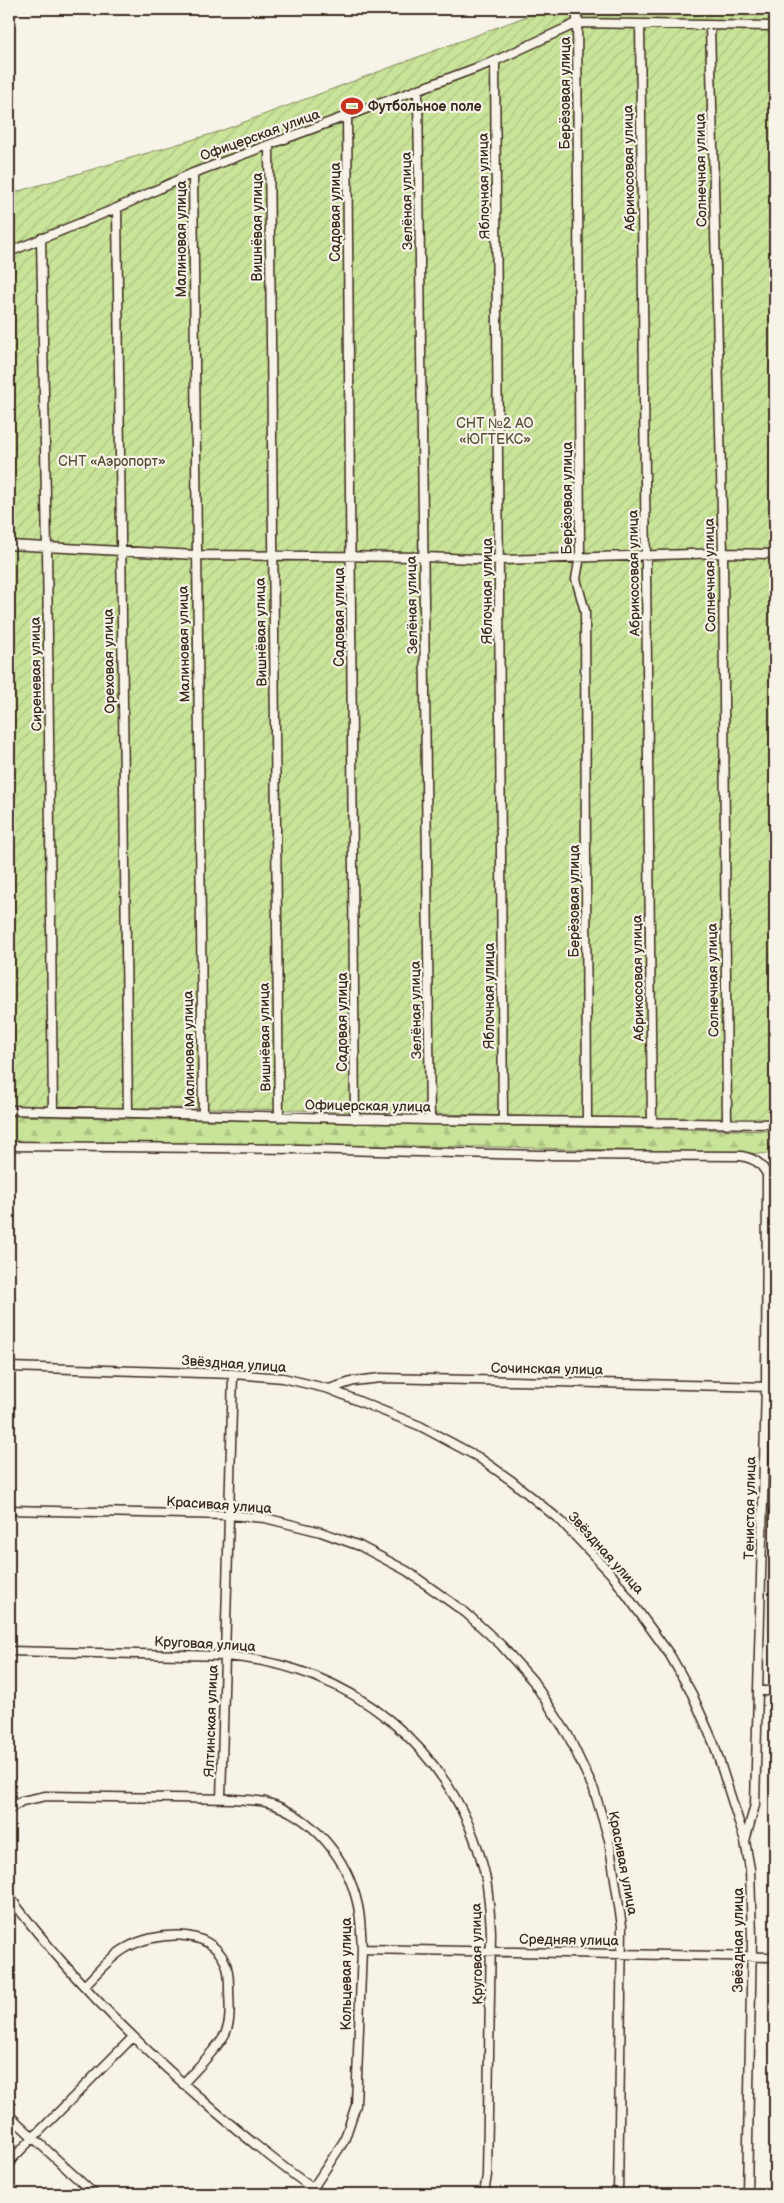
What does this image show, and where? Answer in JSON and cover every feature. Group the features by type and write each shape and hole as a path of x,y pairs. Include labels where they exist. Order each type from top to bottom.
{"street":[{"name":"Берёзовая улица","path":"577,9 580,556 576,579 585,610 587,1121"},
{"path":"577,23 775,26"},
{"name":"Офицерская улица","path":"9,252 116,208 193,173 495,61 577,23"},
{"name":"Абрикосовая улица","path":"640,24 652,1122"},
{"name":"Солнечная улица","path":"710,25 723,553 728,1124"},
{"name":"Яблочная улица","path":"495,61 500,560 502,1121"},
{"name":"Зелёная улица","path":"418,90 430,1120"},
{"name":"Садовая улица","path":"347,116 356,1119"},
{"name":"Вишнёвая улица","path":"269,146 278,1117"},
{"name":"Малиновая улица","path":"193,173 202,1114"},
{"name":"Ореховая улица","path":"116,208 128,1113"},
{"name":"Сиреневая улица","path":"40,238 47,549 53,1111"},
{"path":"9,545 47,549 196,555 351,558 424,557 500,560 580,556 723,553 775,554"},
{"name":"Офицерская улица","path":"9,1110 356,1119 775,1124"},
{"name":"Тенистая улица","path":"9,1146 301,1149 538,1155 741,1156 755,1159 761,1163 767,1174 766,1386 755,1805 751,1826 745,1841"},
{"name":"Звёздная улица","path":"9,1367 233,1374 283,1378 329,1389 420,1426 478,1458 512,1480 562,1522 612,1575 670,1655 692,1694 714,1744 745,1841 750,1869 752,1957 746,2194"},
{"name":"Ялтинская улица","path":"221,1799 233,1374"},
{"name":"Сочинская улица","path":"329,1389 354,1381 381,1378 775,1387"},
{"name":"Красивая улица","path":"9,1510 228,1515 265,1518 321,1532 360,1546 407,1571 441,1593 466,1613 507,1652 533,1681 568,1735 594,1790 602,1814 614,1868 622,1926 618,2194"},
{"name":"Круговая улица","path":"9,1651 248,1657 287,1666 337,1686 363,1700 385,1715 407,1734 429,1758 464,1812 484,1870 489,1898 491,1951 487,2176 484,2194"},
{"path":"758,1691 775,1691"},
{"name":"Кольцевая улица","path":"9,1810 22,1801 46,1796 221,1799 264,1802 287,1811 304,1821 321,1836 335,1853 353,1889 359,1907 362,1949 356,2105 352,2122 344,2141 311,2192"},
{"path":"9,1896 84,1986 133,2037 183,2084 311,2192 321,2194"},
{"path":"84,1986 117,1953 145,1939 163,1936 183,1936 211,1945 226,1962 229,1981 229,2019 224,2034 183,2084"},
{"name":"Средняя улица","path":"362,1949 775,1957"},
{"path":"9,2162 133,2037"},
{"path":"9,2115 94,2194"}],"green space":[{"name":"СНТ №2 АО «ЮГТЕКС»","path":"546,9 775,9 775,1123 216,1108 9,1108 9,194 215,133"},
{"path":"9,1116 775,1131 775,1154 497,1147 9,1142"}],"place":[{"name":"Футбольное поле","path":"352,106"}],"park label":[{"name":"СНТ «Аэропорт»","path":"112,461"}]}
